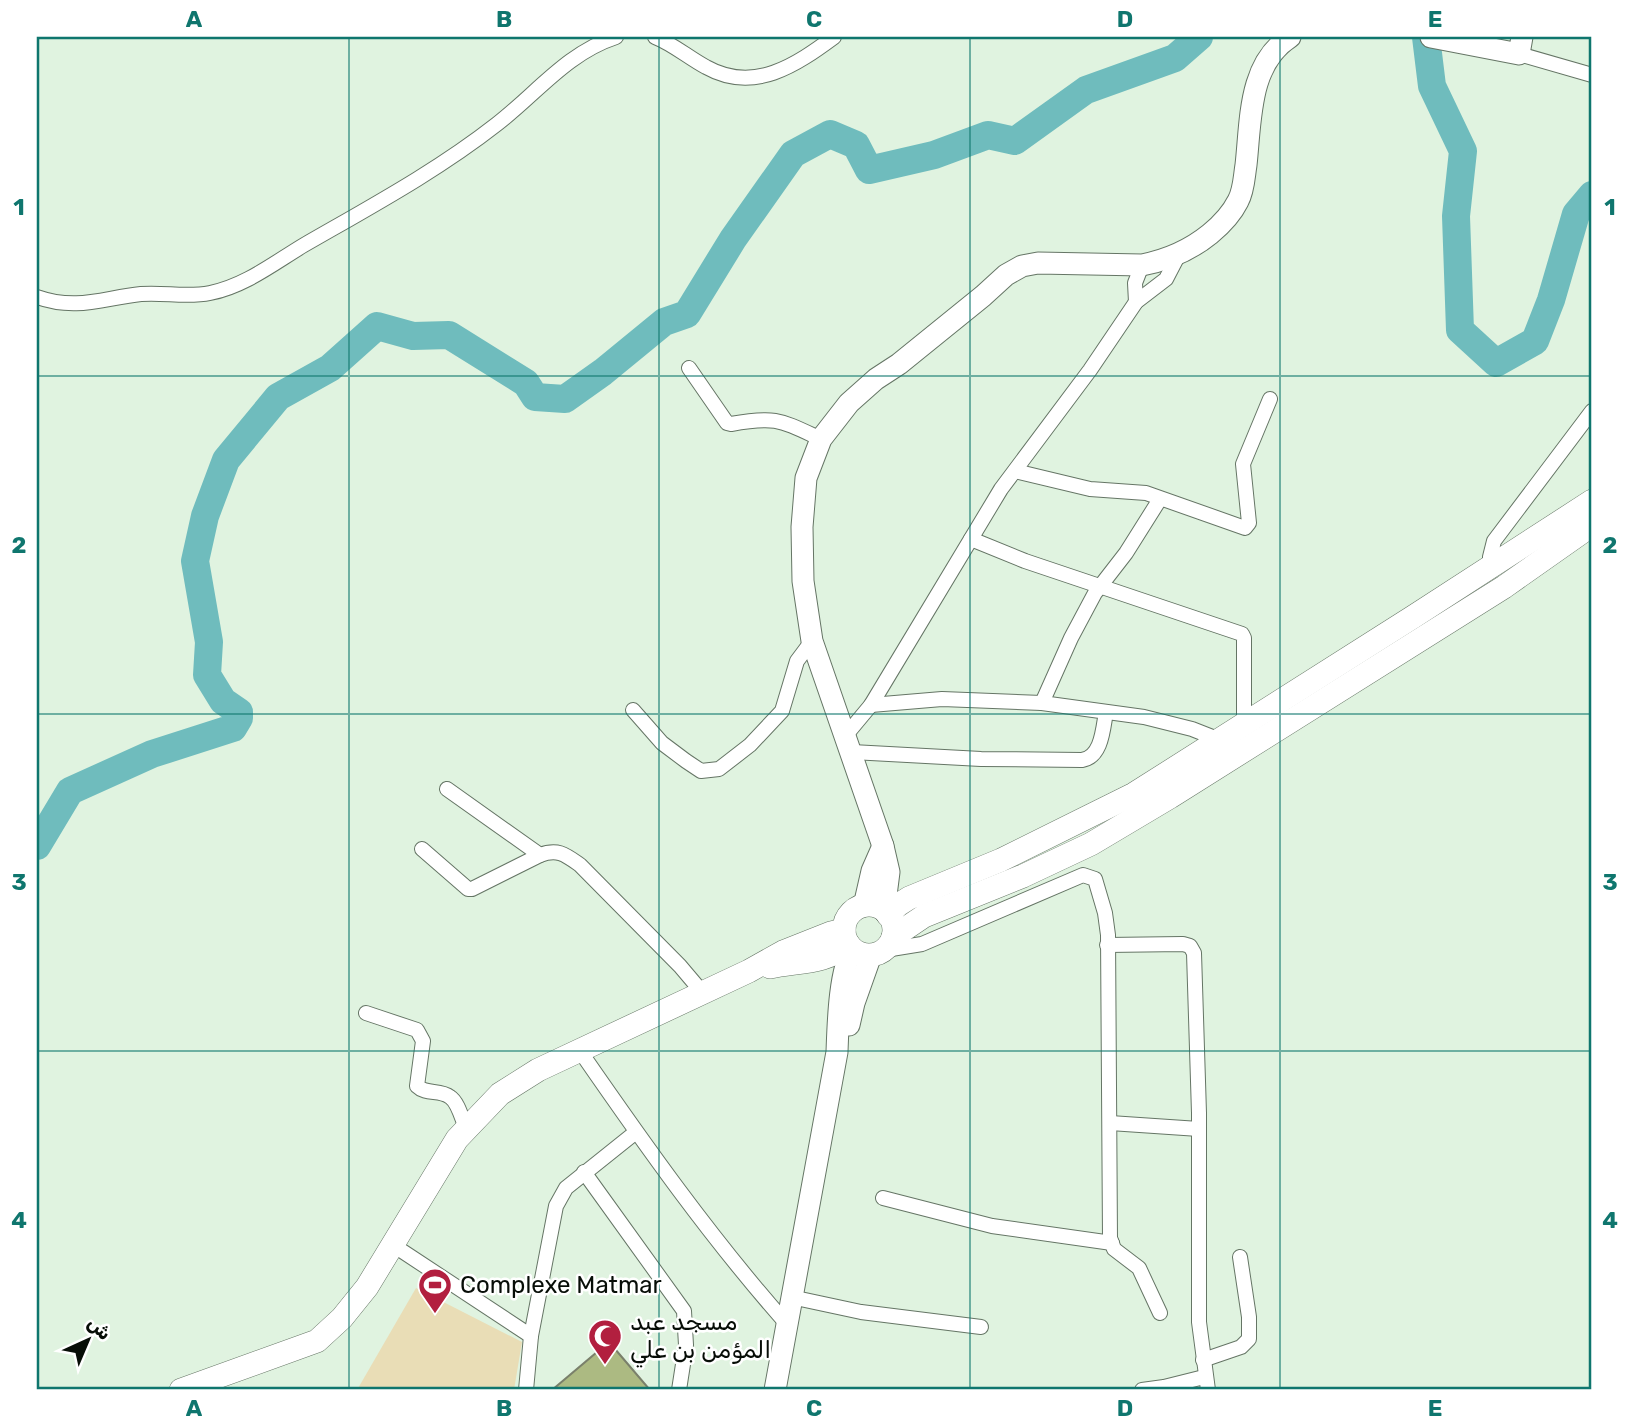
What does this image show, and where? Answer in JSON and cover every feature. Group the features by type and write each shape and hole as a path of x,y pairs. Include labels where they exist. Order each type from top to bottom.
{"main road":[{"path":"775,1390 837,1052 845,964 870,933 890,873 812,640 803,581 802,527 806,478 821,439 849,403 929,341 1006,275 1022,266 1038,262 1142,265 1180,254 1221,225 1238,201 1244,186 1249,119 1254,94 1264,66 1285,38"},
{"path":"1436,38 1520,45"},
{"path":"966,887 1023,876 1091,844 1248,735 1419,626 1492,565 1592,501"},
{"path":"1419,626 1504,587 1592,525"},
{"path":"181,1390 317,1341 342,1318 367,1287 432,1177 466,1128 500,1094 538,1070 749,971 818,960 838,952 870,933 924,916 966,887 1134,794 1220,740 1248,735"}],"street":[{"path":"37,297 71,304 94,304 142,294 183,297 229,288 375,206 495,126 580,53 599,42 616,37"},
{"path":"655,37 667,41 684,55 710,70 734,78 754,78 793,66 834,37"},
{"path":"1520,45 1592,75"},
{"path":"1106,712 1095,754 1082,760 981,759 849,744 1001,489 1136,302 1166,279 1180,254"},
{"path":"1136,302 1135,283 1142,265"},
{"path":"689,368 727,423 770,419 781,421 821,439"},
{"path":"1015,471 1090,489 1146,493 1238,527 1248,526 1250,514 1243,464 1270,399"},
{"path":"1492,565 1491,548 1494,541 1592,411"},
{"path":"1042,703 1071,638 1101,586 1126,553 1160,499"},
{"path":"971,539 1025,561 1243,635 1248,735"},
{"path":"633,710 662,743 686,761 701,771 719,769 750,745 782,711 797,661 812,640"},
{"path":"871,705 942,699 1042,703 1144,717 1192,729 1220,740"},
{"path":"447,789 540,855"},
{"path":"422,849 468,889 477,889 540,855 556,851 580,865 680,966 702,992"},
{"path":"870,933 922,944 1083,875 1095,879 1105,913 1107,945 1110,1238 1119,1254 1139,1268 1160,1313"},
{"path":"1107,945 1183,944 1191,947 1196,998 1199,1322 1206,1384 1142,1390"},
{"path":"366,1013 417,1030 423,1041 417,1086 421,1090 452,1098 466,1128"},
{"path":"580,1051 707,1228 786,1323"},
{"path":"1110,1123 1199,1129"},
{"path":"526,1390 531,1336 556,1206 566,1188 636,1132"},
{"path":"584,1172 684,1311 687,1345 679,1390"},
{"path":"883,1198 992,1226 1112,1243"},
{"path":"393,1245 531,1336"},
{"path":"1203,1360 1241,1347 1250,1339 1240,1257"},
{"path":"791,1297 861,1311 981,1327"}],"shaded area":[{"name":"Complexe Matmar","path":"416,1288 522,1342 514,1390 357,1390"}],"building":[{"name":"مسجد عبد المؤمن بن علي","path":"609,1342 650,1390 552,1390"}],"waterway":[{"path":"37,846 70,791 152,754 233,728 239,718 239,712 223,701 207,675 209,642 195,561 205,516 226,460 278,397 330,368 377,326 413,336 449,335 526,383 535,397 565,399 664,322 687,314 733,239 793,154 830,134 856,145 869,170 934,155 988,135 1015,141 1086,90 1175,58 1199,37"},
{"path":"1426,37 1432,86 1463,151 1456,216 1460,330 1496,363 1535,341 1551,300 1576,214 1592,195"}],"place":[{"name":"Complexe Matmar","path":"435,1315"},
{"name":"مسجد عبد المؤمن بن علي","path":"605,1366"}]}
